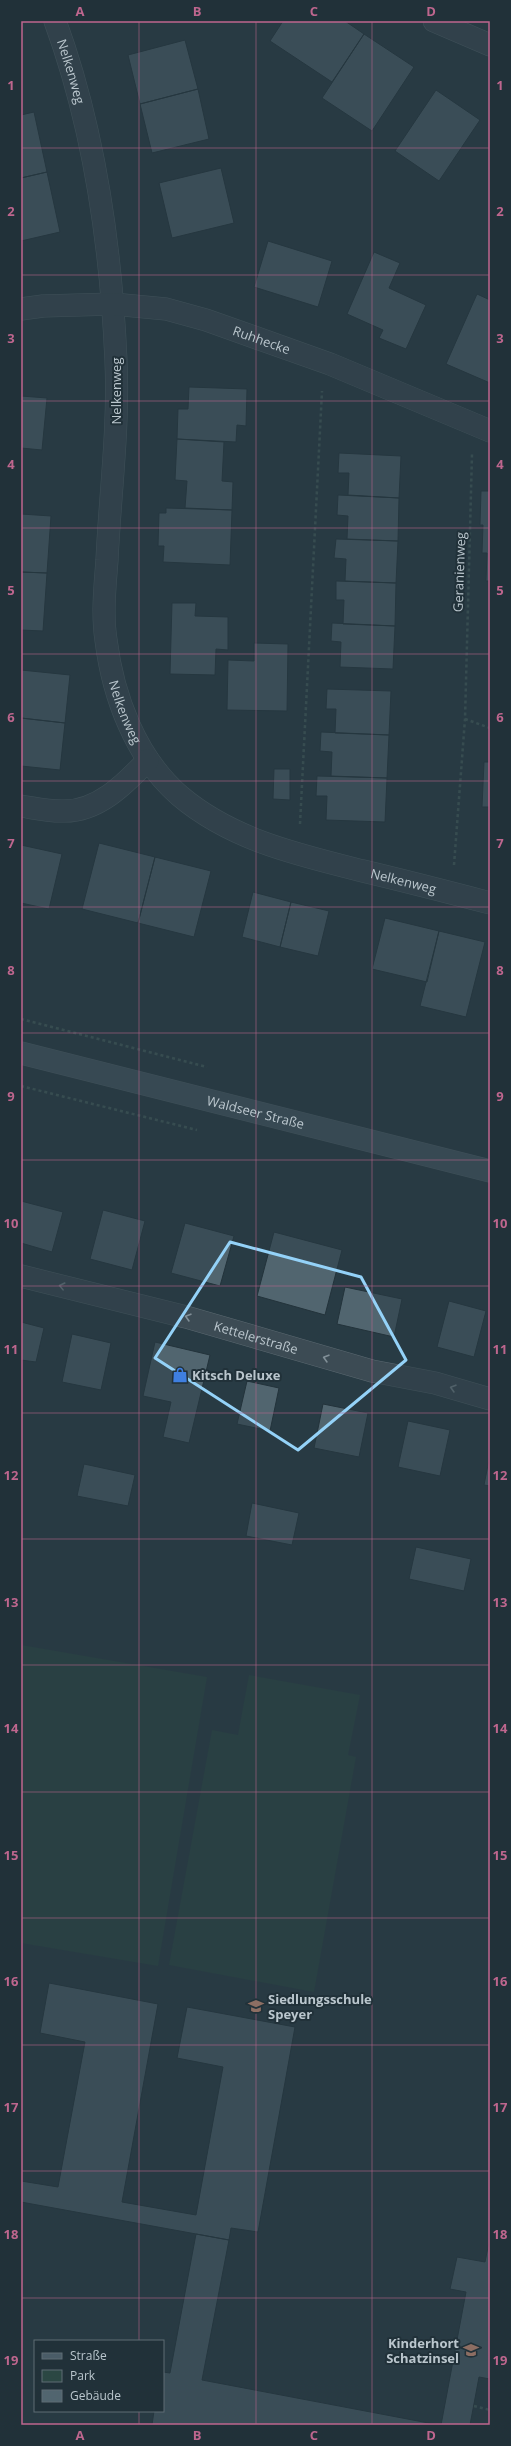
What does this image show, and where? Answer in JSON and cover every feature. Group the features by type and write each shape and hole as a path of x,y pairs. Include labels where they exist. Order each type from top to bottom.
{"main road":[{"name":"Waldseer Straße","path":"21,1053 490,1171"}],"street":[{"name":"Nelkenweg","path":"55,21 83,109 98,184 113,304 117,413 106,573 105,638 114,683 129,724 148,760 180,796 206,814 247,837 293,853 490,903"},
{"path":"434,21 490,45"},
{"name":"Ruhhecke","path":"21,310 43,306 113,304 166,309 206,320 330,364 486,429"},
{"path":"21,806 62,812 94,805 123,786 148,760"},
{"name":"Kettelerstraße","path":"21,1276 186,1317 372,1371 435,1383 490,1399"}],"path":[{"path":"293,853 300,813 322,390 330,364"},
{"name":"Geranienweg","path":"452,893 465,719 472,452 486,429"},
{"path":"465,719 490,728"},
{"path":"474,2406 490,2410"}],"highlighted area":[{"path":"230,1242 361,1277 406,1360 298,1450 155,1358"}],"green space":[{"path":"21,1645 207,1677 158,1966 21,1943"},
{"path":"249,1675 360,1695 348,1755 356,1757 314,1992 169,1965 212,1730 238,1735"}],"building":[{"path":"283,21 345,21 364,34 332,82 270,41"},
{"path":"364,34 414,67 372,131 322,98"},
{"path":"185,40 198,89 140,104 128,55"},
{"path":"198,89 209,139 152,153 140,104"},
{"path":"436,90 480,120 439,181 395,151"},
{"path":"34,112 47,172 21,178 21,115"},
{"path":"221,168 234,223 172,238 159,183"},
{"path":"47,172 60,232 21,241 21,178"},
{"path":"268,241 332,261 318,307 254,287"},
{"path":"374,252 400,263 389,288 426,305 406,349 379,338 383,330 347,314"},
{"path":"477,294 490,300 490,383 446,364"},
{"path":"189,387 247,389 246,426 237,425 236,442 177,439 178,409 188,409"},
{"path":"21,396 47,398 42,450 21,448"},
{"path":"177,439 224,442 222,481 233,482 232,510 185,508 187,481 175,480"},
{"path":"339,453 401,456 399,498 348,495 349,473 338,473"},
{"path":"481,491 490,491 490,581 486,581 487,553 482,553 483,525 480,525"},
{"path":"338,495 399,498 398,541 347,539 348,516 337,515"},
{"path":"166,508 232,510 230,565 163,562 164,546 158,546 159,513 166,513"},
{"path":"21,514 51,516 47,573 21,572"},
{"path":"336,539 398,541 396,583 345,581 346,559 334,558"},
{"path":"21,572 47,573 43,631 21,630"},
{"path":"336,581 396,583 395,626 343,624 344,600 336,600"},
{"path":"172,603 196,603 195,616 228,617 228,650 216,649 215,675 170,674"},
{"path":"332,623 395,626 393,669 340,667 341,642 331,641"},
{"path":"254,643 288,644 287,711 227,710 228,660 254,661"},
{"path":"21,670 70,675 65,723 21,718"},
{"path":"327,689 391,691 389,735 335,733 336,709 326,709"},
{"path":"21,718 65,723 60,770 21,766"},
{"path":"321,732 389,735 387,778 331,776 332,752 320,751"},
{"path":"484,762 490,762 490,807 482,807"},
{"path":"274,769 290,769 290,800 273,799"},
{"path":"317,776 387,778 385,822 326,820 327,796 316,796"},
{"path":"99,843 155,857 138,923 82,909"},
{"path":"21,845 62,854 49,909 21,903"},
{"path":"155,857 211,871 194,937 138,923"},
{"path":"253,892 291,902 280,947 242,937"},
{"path":"291,902 329,911 318,956 280,947"},
{"path":"385,918 439,931 427,982 372,969"},
{"path":"439,931 485,942 466,1017 420,1006"},
{"path":"21,1201 63,1212 52,1252 21,1243"},
{"path":"103,1210 145,1221 132,1270 90,1259"},
{"path":"185,1223 234,1236 220,1286 171,1273"},
{"path":"274,1232 342,1250 325,1315 257,1296"},
{"path":"345,1287 402,1299 394,1337 337,1324"},
{"path":"449,1301 486,1311 474,1357 437,1347"},
{"path":"21,1322 44,1328 36,1362 21,1360"},
{"path":"72,1334 111,1343 101,1390 62,1382"},
{"path":"155,1342 210,1355 189,1443 163,1437 171,1402 143,1396"},
{"path":"247,1381 279,1388 270,1431 237,1424"},
{"path":"323,1404 368,1413 359,1457 314,1448"},
{"path":"408,1421 450,1430 440,1476 398,1467"},
{"path":"490,1455 490,1486 484,1485"},
{"path":"84,1464 135,1475 128,1506 77,1496"},
{"path":"252,1503 299,1513 292,1545 246,1536"},
{"path":"416,1547 471,1559 464,1591 409,1579"},
{"path":"49,1983 158,2004 122,2202 196,2215 223,2067 177,2058 187,2007 295,2027 258,2232 231,2228 229,2240 21,2202 21,2181 58,2187 85,2042 40,2033"},
{"path":"196,2234 229,2240 202,2380 439,2425 152,2425 154,2412 164,2412 164,2372 170,2373"},
{"path":"490,2237 490,2379 479,2377 470,2425 441,2425 466,2292 450,2289 457,2257 485,2262"}],"place":[{"name":"Kitsch Deluxe","path":"180,1375"},
{"name":"Siedlungsschule Speyer","path":"256,2006"},
{"name":"Kinderhort Schatzinsel","path":"471,2350"}]}
